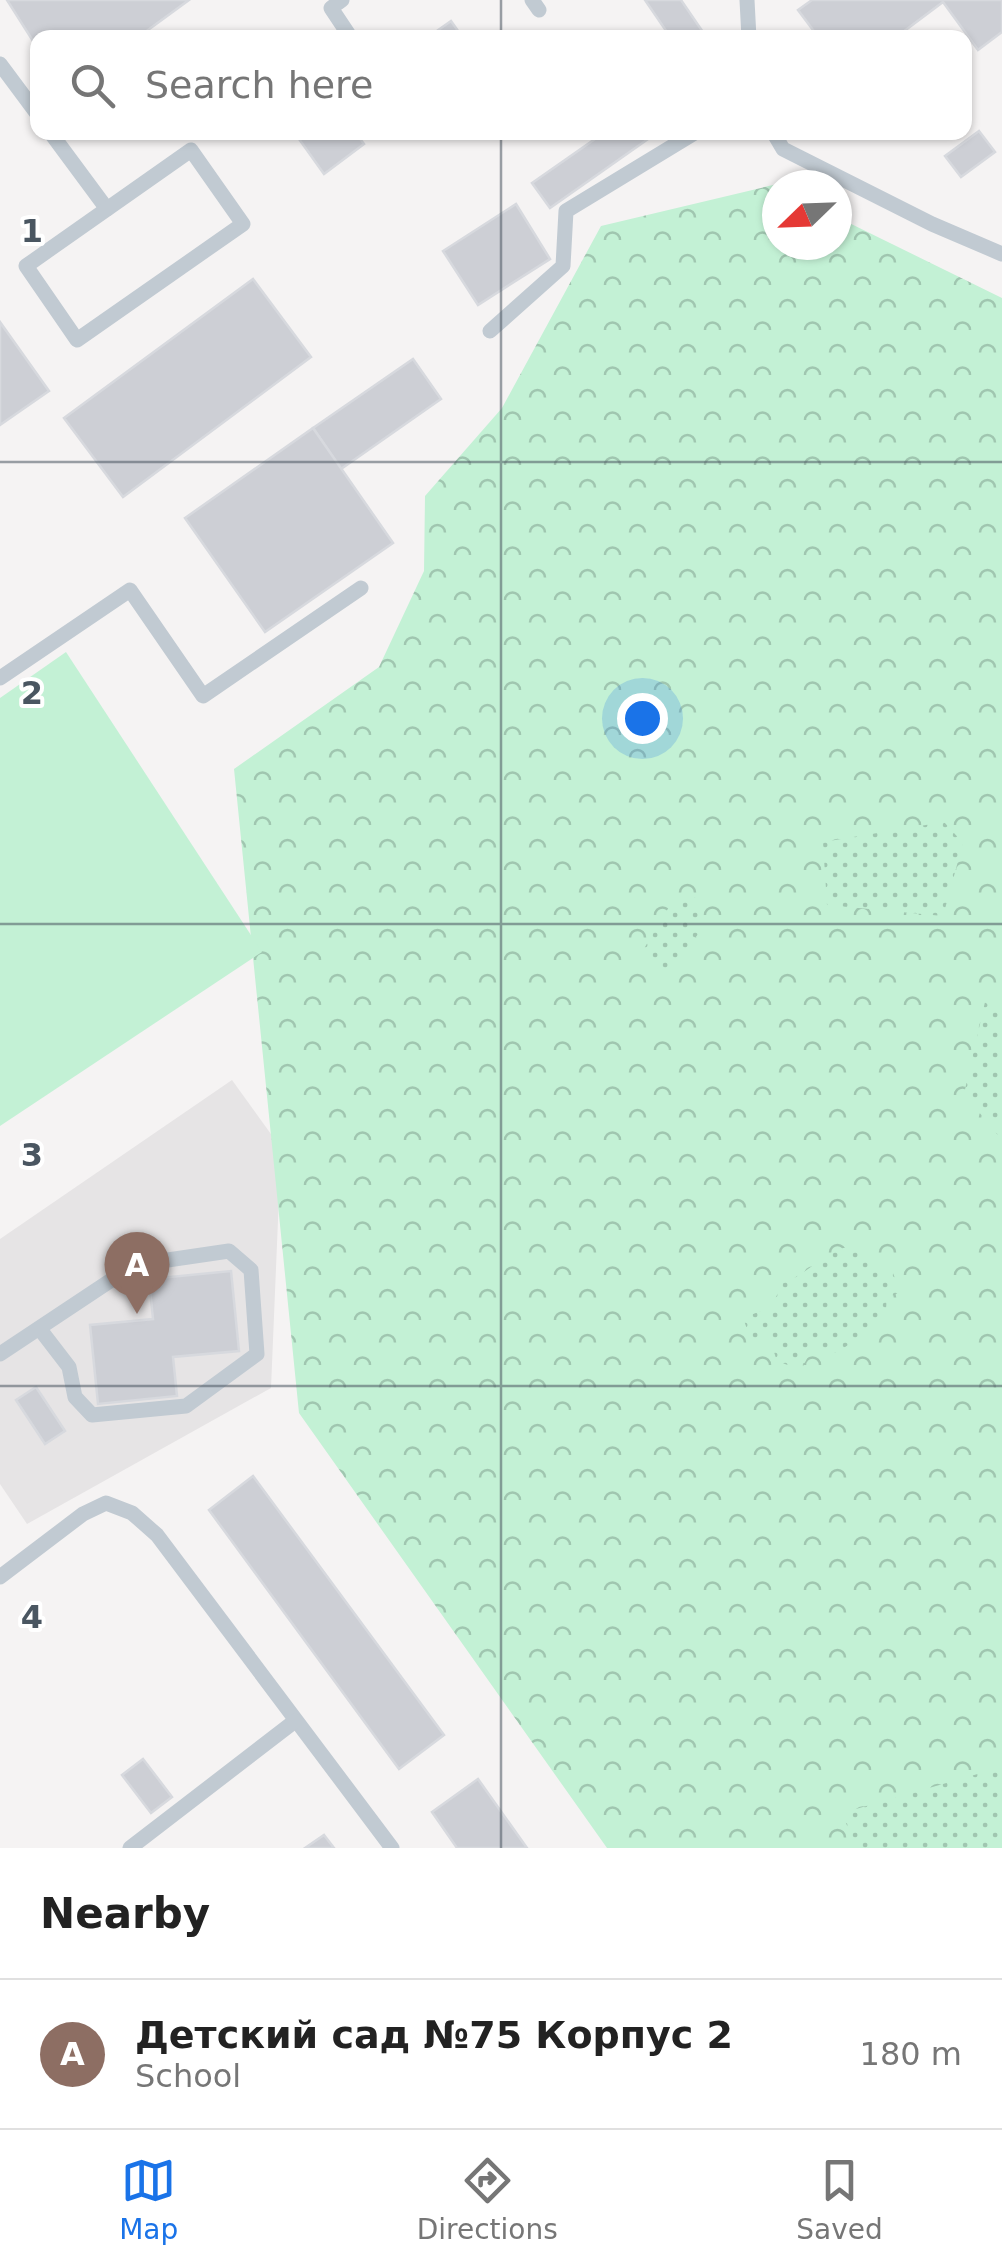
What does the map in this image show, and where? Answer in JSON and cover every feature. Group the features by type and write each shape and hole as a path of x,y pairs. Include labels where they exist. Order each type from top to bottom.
{"lane":[{"path":"342,0 332,8 346,30"},
{"path":"747,0 749,30"},
{"path":"0,64 30,104"},
{"path":"56,140 107,209"},
{"path":"490,332 563,266 566,210 683,140"},
{"path":"778,140 783,149 932,224 1002,254"},
{"path":"190,150 242,224 78,340 26,266 107,209 190,150"},
{"path":"0,678 130,590 203,696 361,588"},
{"path":"0,1354 39,1328 134,1265 229,1251 251,1270 257,1354 186,1406 92,1415 75,1398 69,1368 39,1328"},
{"path":"1,1576 83,1514 106,1502 132,1513 156,1535 392,1848"},
{"path":"130,1848 295,1720"}],"shaded area":[{"path":"232,1080 281,1148 271,1388 27,1524 0,1484 0,1239"}],"green space":[{"path":"762,188 762,260 852,260 852,224 1002,298 1002,1848 607,1848 299,1413 234,769 379,667 424,571 425,496 502,408 601,226"},
{"path":"66,652 262,952 0,1126 0,698"},
{"path":"944,822 963,843 943,916 827,905 823,842"},
{"path":"695,897 701,931 665,972 639,957 669,907"},
{"path":"985,1002 1002,1018 1002,1140 964,1094"},
{"path":"843,1248 856,1248 874,1266 893,1273 900,1292 886,1299 886,1310 878,1325 838,1353 811,1351 801,1370 777,1361 771,1343 750,1337 743,1318 771,1307 783,1283"},
{"path":"1002,1767 1002,1848 856,1848 842,1813"}],"building":[{"path":"7,0 189,0 148,30 30,30 30,36"},
{"path":"645,0 681,0 702,30 666,30"},
{"path":"812,0 1002,0 1002,32 978,50 972,42 972,30 963,30 943,2 906,30 813,30 798,10"},
{"path":"451,21 457,30 438,30"},
{"path":"979,131 995,152 961,177 945,156 972,140"},
{"path":"300,140 361,140 364,144 324,174"},
{"path":"594,140 647,140 550,208 532,183"},
{"path":"516,204 550,259 478,305 443,251"},
{"path":"253,279 311,357 123,497 64,418"},
{"path":"0,322 49,391 0,425"},
{"path":"413,359 441,399 341,469 313,428"},
{"path":"313,428 393,543 265,632 185,518"},
{"path":"231,1271 239,1351 173,1357 177,1396 98,1404 90,1325 153,1319 149,1279"},
{"path":"36,1387 65,1431 45,1444 16,1400"},
{"path":"253,1476 444,1735 399,1769 209,1510"},
{"path":"143,1759 172,1797 151,1813 122,1775"},
{"path":"478,1779 527,1848 457,1848 432,1812"},
{"path":"324,1835 334,1848 305,1848"}],"place":[{"name":"Детский сад №75 Корпус 2","path":"137,1314"}]}
